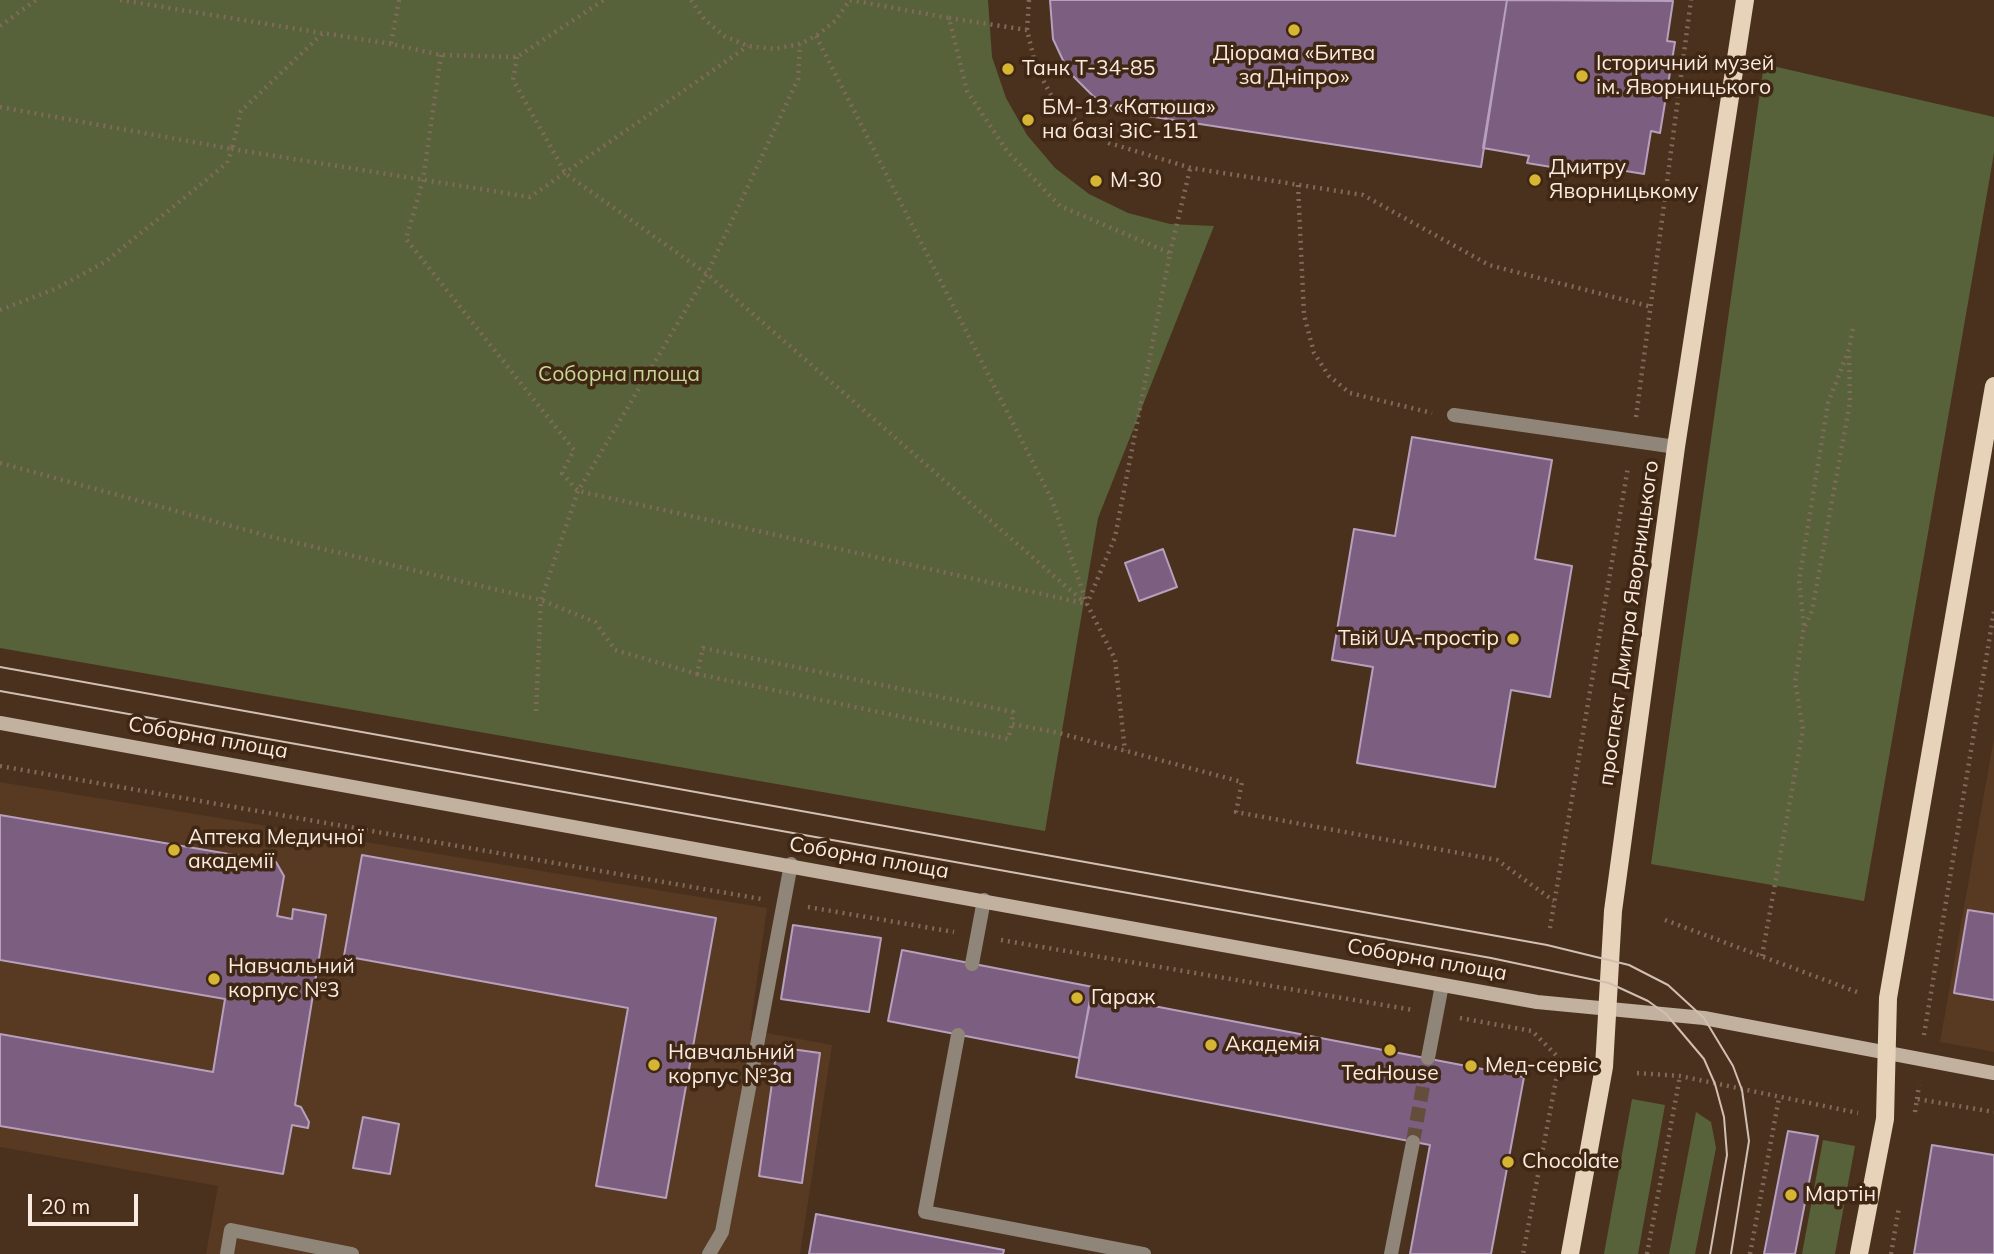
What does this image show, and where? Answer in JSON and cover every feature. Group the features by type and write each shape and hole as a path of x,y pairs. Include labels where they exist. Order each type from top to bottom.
{"main road":[{"name":"проспект Дмитра Яворницького","path":"1570,1254 1604,1068 1613,911 1676,447 1745,0"},
{"path":"1859,1254 1885,1119 1888,998 1994,386"},
{"name":"Соборна площа","path":"0,723 791,864 1537,1002 1704,1018 1994,1073"}],"lane":[{"path":"1454,415 1676,447"},
{"path":"709,1254 722,1232 791,864"},
{"path":"972,964 984,900"},
{"path":"1428,1058 1442,985"},
{"path":"958,1035 925,1212 1144,1254"},
{"path":"1391,1254 1413,1142"},
{"path":"226,1254 231,1230 352,1254"}],"path":[{"path":"0,26 36,0"},
{"path":"120,0 391,44 441,55 517,57 604,0"},
{"path":"391,44 399,0"},
{"path":"691,0 704,19 724,36 748,46 774,49 800,44 816,36 835,21 850,0 1027,30"},
{"path":"1030,0 1027,30 1036,67 1051,95 1077,122 1109,143 1191,168 1363,195 1489,265 1652,307"},
{"path":"949,18 967,91 1007,151 1060,206 1170,253"},
{"path":"0,310 55,289 105,262 227,163 241,111 323,33"},
{"path":"816,36 1052,500 1087,604 1115,659 1125,751"},
{"path":"536,711 541,600 578,491 707,274 798,79 800,44"},
{"path":"0,107 232,149 530,198 748,46"},
{"path":"441,55 423,180 407,239 574,450 562,473 578,491 1087,604"},
{"path":"517,57 513,80 566,174 707,274 1087,604"},
{"path":"1087,604 1115,537 1170,253 1191,168"},
{"path":"1298,185 1304,315 1314,353 1329,376 1350,393 1416,410 1454,415"},
{"path":"1762,956 1803,729 1795,682 1804,626 1799,581 1828,403 1849,349 1853,328"},
{"path":"1804,626 1812,611 1850,402 1849,349"},
{"path":"0,463 272,537 541,600 595,622 615,650 697,674 1007,739 1012,724 1013,712 703,649 697,674"},
{"path":"1923,1045 1994,611"},
{"path":"1012,724 1242,782 1236,812 1497,860 1554,901"},
{"path":"1665,919 1857,992"},
{"path":"1523,1254 1560,1059 1532,1031"},
{"path":"1637,1073 1680,1076 1858,1113"},
{"path":"1647,1254 1680,1076"},
{"path":"1750,1254 1779,1098"},
{"path":"1913,1124 1917,1099 1994,1112"}],"shaded area":[{"path":"1994,738 1994,1052 1940,1042"},
{"path":"0,782 767,908 750,1030 832,1045 800,1254 206,1254 218,1186 0,1147"}],"green space":[{"name":"Соборна площа","path":"0,0 988,0 992,57 1006,98 1027,135 1055,168 1089,194 1128,213 1170,224 1214,226 1098,518 1045,831 0,648"},
{"path":"1764,64 1994,117 1994,153 1864,901 1651,864"},
{"path":"1632,1099 1665,1105 1638,1254 1604,1254"},
{"path":"1696,1112 1711,1122 1716,1148 1695,1254 1669,1254"},
{"path":"1823,1140 1855,1146 1835,1254 1802,1254"}],"building":[{"path":"1050,0 1507,0 1481,167 1141,115 1108,105 1093,96 1068,71 1053,39"},
{"name":"Історичний музей ім. Яворницького","path":"1507,0 1673,1 1667,41 1675,42 1660,133 1651,131 1644,174 1601,167 1600,175 1527,163 1529,156 1483,148"},
{"path":"1412,437 1552,460 1535,559 1572,566 1550,697 1511,690 1495,787 1357,763 1373,667 1332,660 1354,529 1395,536"},
{"path":"1163,549 1177,587 1139,601 1125,563"},
{"name":"Навчальний корпус №3","path":"0,815 276,862 284,876 277,916 292,919 293,909 326,915 295,1105 301,1107 309,1122 308,1128 292,1125 283,1174 0,1126 0,1034 213,1072 225,999 0,960"},
{"name":"Навчальний корпус №3а","path":"362,855 716,918 666,1198 596,1186 628,1008 344,956"},
{"path":"1968,910 1994,914 1994,1000 1954,993"},
{"path":"793,925 881,938 869,1012 781,999"},
{"path":"902,950 1093,987 1079,1058 888,1021"},
{"path":"1091,994 1524,1077 1491,1254 1410,1254 1430,1145 1076,1077"},
{"path":"777,1047 820,1053 802,1183 759,1176"},
{"path":"363,1117 399,1124 390,1174 353,1168"},
{"name":"Мартін","path":"1788,1131 1818,1136 1795,1254 1764,1254"},
{"path":"1932,1145 1994,1155 1994,1254 1914,1254"},
{"path":"816,1214 1004,1250 1003,1254 809,1254"}],"tunnel":[{"path":"1413,1142 1428,1058"}],"tram line":[{"path":"0,667 1547,945 1629,965 1668,985 1704,1018 1733,1066 1742,1090 1749,1141 1731,1254"},
{"path":"0,691 1491,958 1609,983 1648,1001 1666,1014 1704,1059 1715,1084 1724,1117 1727,1155 1710,1254"}],"place":[{"name":"Діорама «Битва за Дніпро»","path":"1294,30"},
{"name":"Танк Т-34-85","path":"1008,69"},
{"name":"Історичний музей ім. Яворницького","path":"1582,76"},
{"name":"БМ-13 «Катюша» на базі ЗіС-151","path":"1028,120"},
{"name":"Дмитру Яворницькому","path":"1535,180"},
{"name":"М-30","path":"1096,181"},
{"name":"Твій UA-простір","path":"1513,639"},
{"name":"Аптека Медичної академії","path":"174,850"},
{"name":"Навчальний корпус №3","path":"214,979"},
{"name":"Гараж","path":"1077,998"},
{"name":"Академія","path":"1211,1045"},
{"name":"TeaHouse","path":"1390,1050"},
{"name":"Навчальний корпус №3а","path":"654,1065"},
{"name":"Мед-сервіс","path":"1471,1066"},
{"name":"Chocolate","path":"1508,1162"},
{"name":"Мартін","path":"1791,1195"}]}
